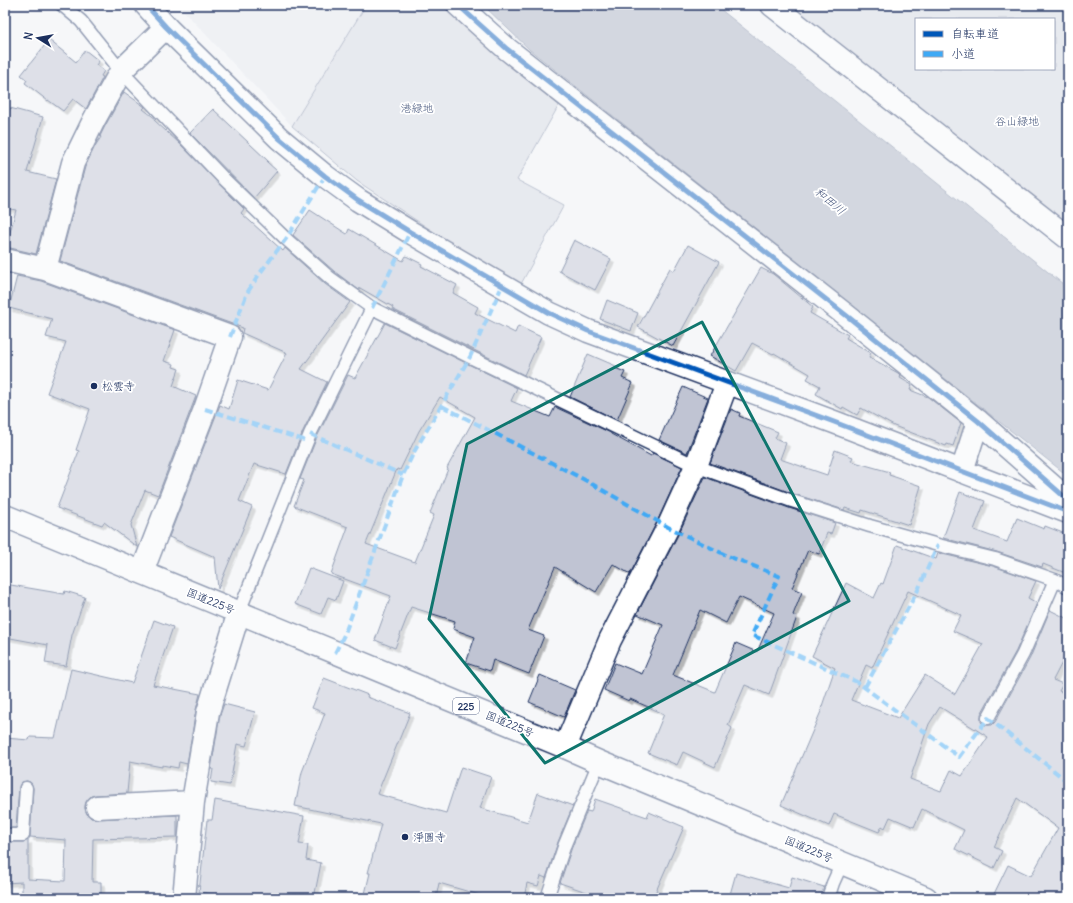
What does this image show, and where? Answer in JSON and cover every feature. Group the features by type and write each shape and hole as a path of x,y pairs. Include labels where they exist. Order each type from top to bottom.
{"main road":[{"path":"146,5 166,27 279,138 325,176 358,200 410,232 549,313 588,331 834,422 1068,512"},
{"path":"458,5 507,49 840,311 978,422 1068,500"},
{"path":"772,5 1068,238"},
{"path":"45,269 72,163 121,71 166,27"},
{"path":"5,260 45,269 230,337 205,409 142,572"},
{"path":"565,746 610,640 668,527 696,466 727,383"},
{"path":"962,471 978,422"},
{"name":"国道225号","path":"5,516 565,746 599,762 926,898"},
{"path":"184,898 193,802 208,712 239,612"},
{"path":"97,807 193,802"}],"lane":[{"path":"62,5 81,21 121,71 222,177 286,239 330,278 372,308 696,466 792,501 893,532 995,559 1055,580 1068,587"},
{"path":"239,612 310,434 372,308"},
{"path":"988,718 1023,654 1055,580"},
{"path":"547,898 565,844 599,762"},
{"path":"5,835 23,835 26,788"},
{"path":"828,898 842,863"}],"highlighted area":[{"path":"702,322 849,601 545,763 429,619 467,444"}],"shaded area":[{"path":"178,5 366,5 292,126"}],"green space":[{"name":"港緑地","path":"366,5 443,5 495,53 559,105 517,180 564,205 521,284 446,240 357,181 292,126"},
{"name":"谷山緑地","path":"785,5 1068,5 1068,226"}],"water":[{"name":"和田川","path":"483,5 715,5 1068,288 1068,476 530,50"}],"building":[{"path":"49,40 76,62 85,50 99,61 96,65 104,71 101,76 103,77 86,109 73,99 63,111 25,83 27,80 21,75"},
{"path":"124,92 145,107 143,109 156,119 154,120 179,143 244,209 241,213 283,251 285,248 325,284 350,302 301,369 327,382 303,431 286,474 254,464 239,501 252,507 218,589 215,557 169,537 220,405 229,409 238,380 268,390 287,353 242,333 243,328 60,261 85,167"},
{"path":"10,108 43,117 27,172 56,179 36,254 6,247 16,210 5,208 5,124"},
{"path":"213,109 277,171 254,198 190,133"},
{"path":"310,210 347,234 349,229 403,261 406,256 422,264 421,266 457,285 453,293 478,307 475,313 515,333 518,326 541,337 524,375 392,309 393,307 360,288 359,290 335,272 293,235"},
{"path":"574,240 611,259 595,290 559,271"},
{"path":"688,245 719,262 673,346 638,327 670,268 674,271"},
{"path":"761,268 773,274 813,307 810,313 848,335 846,338 871,353 869,357 898,373 901,376 900,378 912,385 910,390 928,397 961,423 953,446 947,444 946,446 894,426 861,408 857,415 843,407 842,409 816,394 820,386 807,379 810,374 774,353 773,354 752,343 736,371 710,356"},
{"path":"17,276 41,281 175,330 164,361 174,364 173,367 179,369 173,386 196,396 158,495 145,490 131,525 137,547 104,522 102,525 57,508 79,451 76,450 90,409 47,393 66,342 46,337 52,319 9,308"},
{"path":"607,300 638,313 631,331 600,319"},
{"path":"385,323 517,388 511,401 550,417 555,407 611,433 651,456 653,453 682,467 657,522 630,574 613,564 596,592 555,567 528,630 544,636 529,674 493,660 490,671 466,663 475,637 453,629 455,621 411,607 395,648 375,640 391,596 331,574 348,527 294,506 304,480 300,479 317,437 348,375 355,378","holes":["440,397 475,417 447,468 448,469 430,513 434,515 415,562 366,544 397,469 400,470 419,431"]},
{"path":"588,354 616,366 615,368 625,372 622,378 633,383 617,420 570,397"},
{"path":"683,387 708,398 687,453 659,440"},
{"path":"731,409 740,413 739,416 778,432 775,438 786,443 780,459 827,475 835,450 853,457 851,461 890,472 889,475 921,486 909,525 862,510 861,513 845,508 844,510 794,494 710,463"},
{"path":"705,477 789,508 835,523 831,534 827,533 819,554 808,550 792,588 802,592 793,615 797,617 769,695 745,685 728,725 732,728 715,767 683,752 677,765 648,753 664,714 630,699 629,701 604,690 615,663 642,674 663,625 637,614 679,533","holes":["739,597 774,613 757,652 736,643 715,692 673,675 700,610 726,623"]},
{"path":"960,492 985,501 974,530 1007,542 1017,518 1044,529 1045,526 1068,535 1068,574 1043,564 1042,567 997,552 943,538"},
{"path":"897,545 936,559 938,553 993,566 1036,581 1028,598 1037,603 1016,651 981,714 981,722 985,725 992,725 995,722 1030,658 1050,610 1068,619 1068,651 1053,680 1063,684 1059,691 1068,695 1068,891 1064,898 992,898 1008,865 1031,876 1058,828 1017,798 994,847 1002,851 994,868 955,849 964,830 922,809 914,827 890,817 885,828 882,826 879,832 834,814 829,826 781,805 822,709 835,668 812,656 846,583 874,598 881,583 883,584","holes":["908,591 961,615 953,631 983,644 955,694 925,675 898,718 851,700 866,665 872,668","940,707 988,737 962,776 951,770 941,791 910,779 929,724"]},
{"path":"309,568 343,581 336,600 328,597 321,614 295,604"},
{"path":"5,584 64,594 65,591 85,597 72,635 66,666 45,663 48,645 5,637"},
{"path":"154,620 173,627 153,685 200,694 187,764 179,762 178,768 162,765 162,767 130,761 127,793 91,796 86,802 85,808 87,814 91,818 97,819 177,815 177,837 93,839 92,882 101,882 101,898 22,898 22,882 5,883 5,842 23,842 28,840 28,879 65,881 66,840 30,837 33,788 30,782 27,781 22,782 19,787 16,828 5,828 5,738 29,740 30,737 55,738 71,669 132,683"},
{"path":"540,675 575,690 564,717 529,702"},
{"path":"324,678 368,695 367,697 410,713 377,794 446,813 461,767 491,777 480,808 528,822 538,793 573,806 558,842 546,878 541,876 538,886 527,883 524,898 490,898 439,883 436,898 364,898 370,873 368,873 381,824 295,806 302,772 325,713 312,708"},
{"path":"224,704 255,712 246,746 237,744 230,785 211,782 213,769 211,769 220,715"},
{"path":"595,799 647,817 649,812 684,827 653,898 604,898 560,883 572,847 587,811 591,812"},
{"path":"215,800 304,816 299,844 308,845 306,860 321,863 314,898 237,898 199,892 207,820 212,820"},
{"path":"736,873 789,888 792,877 824,887 821,898 729,898"},
{"path":"838,892 845,893 844,898 836,898"}],"marked path":[{"path":"230,337 247,293 286,239 325,176"},
{"path":"372,308 410,232"},
{"path":"335,653 345,633 403,475 414,452 470,357 502,286"},
{"path":"442,406 583,479 668,527 728,556 779,576 752,635 857,682 959,757 988,718 1068,782"},
{"path":"205,409 307,441"},
{"path":"310,434 403,475"},
{"path":"865,687 918,590 938,545"}],"cycle path":[{"path":"146,5 166,27 279,138 325,176 358,200 410,232 549,313 588,331 834,422 1068,512"},
{"path":"458,5 507,49 847,316 978,421 1068,500"}],"place":[{"name":"松雲寺","path":"94,386"},
{"name":"淨圓寺","path":"405,837"}]}
